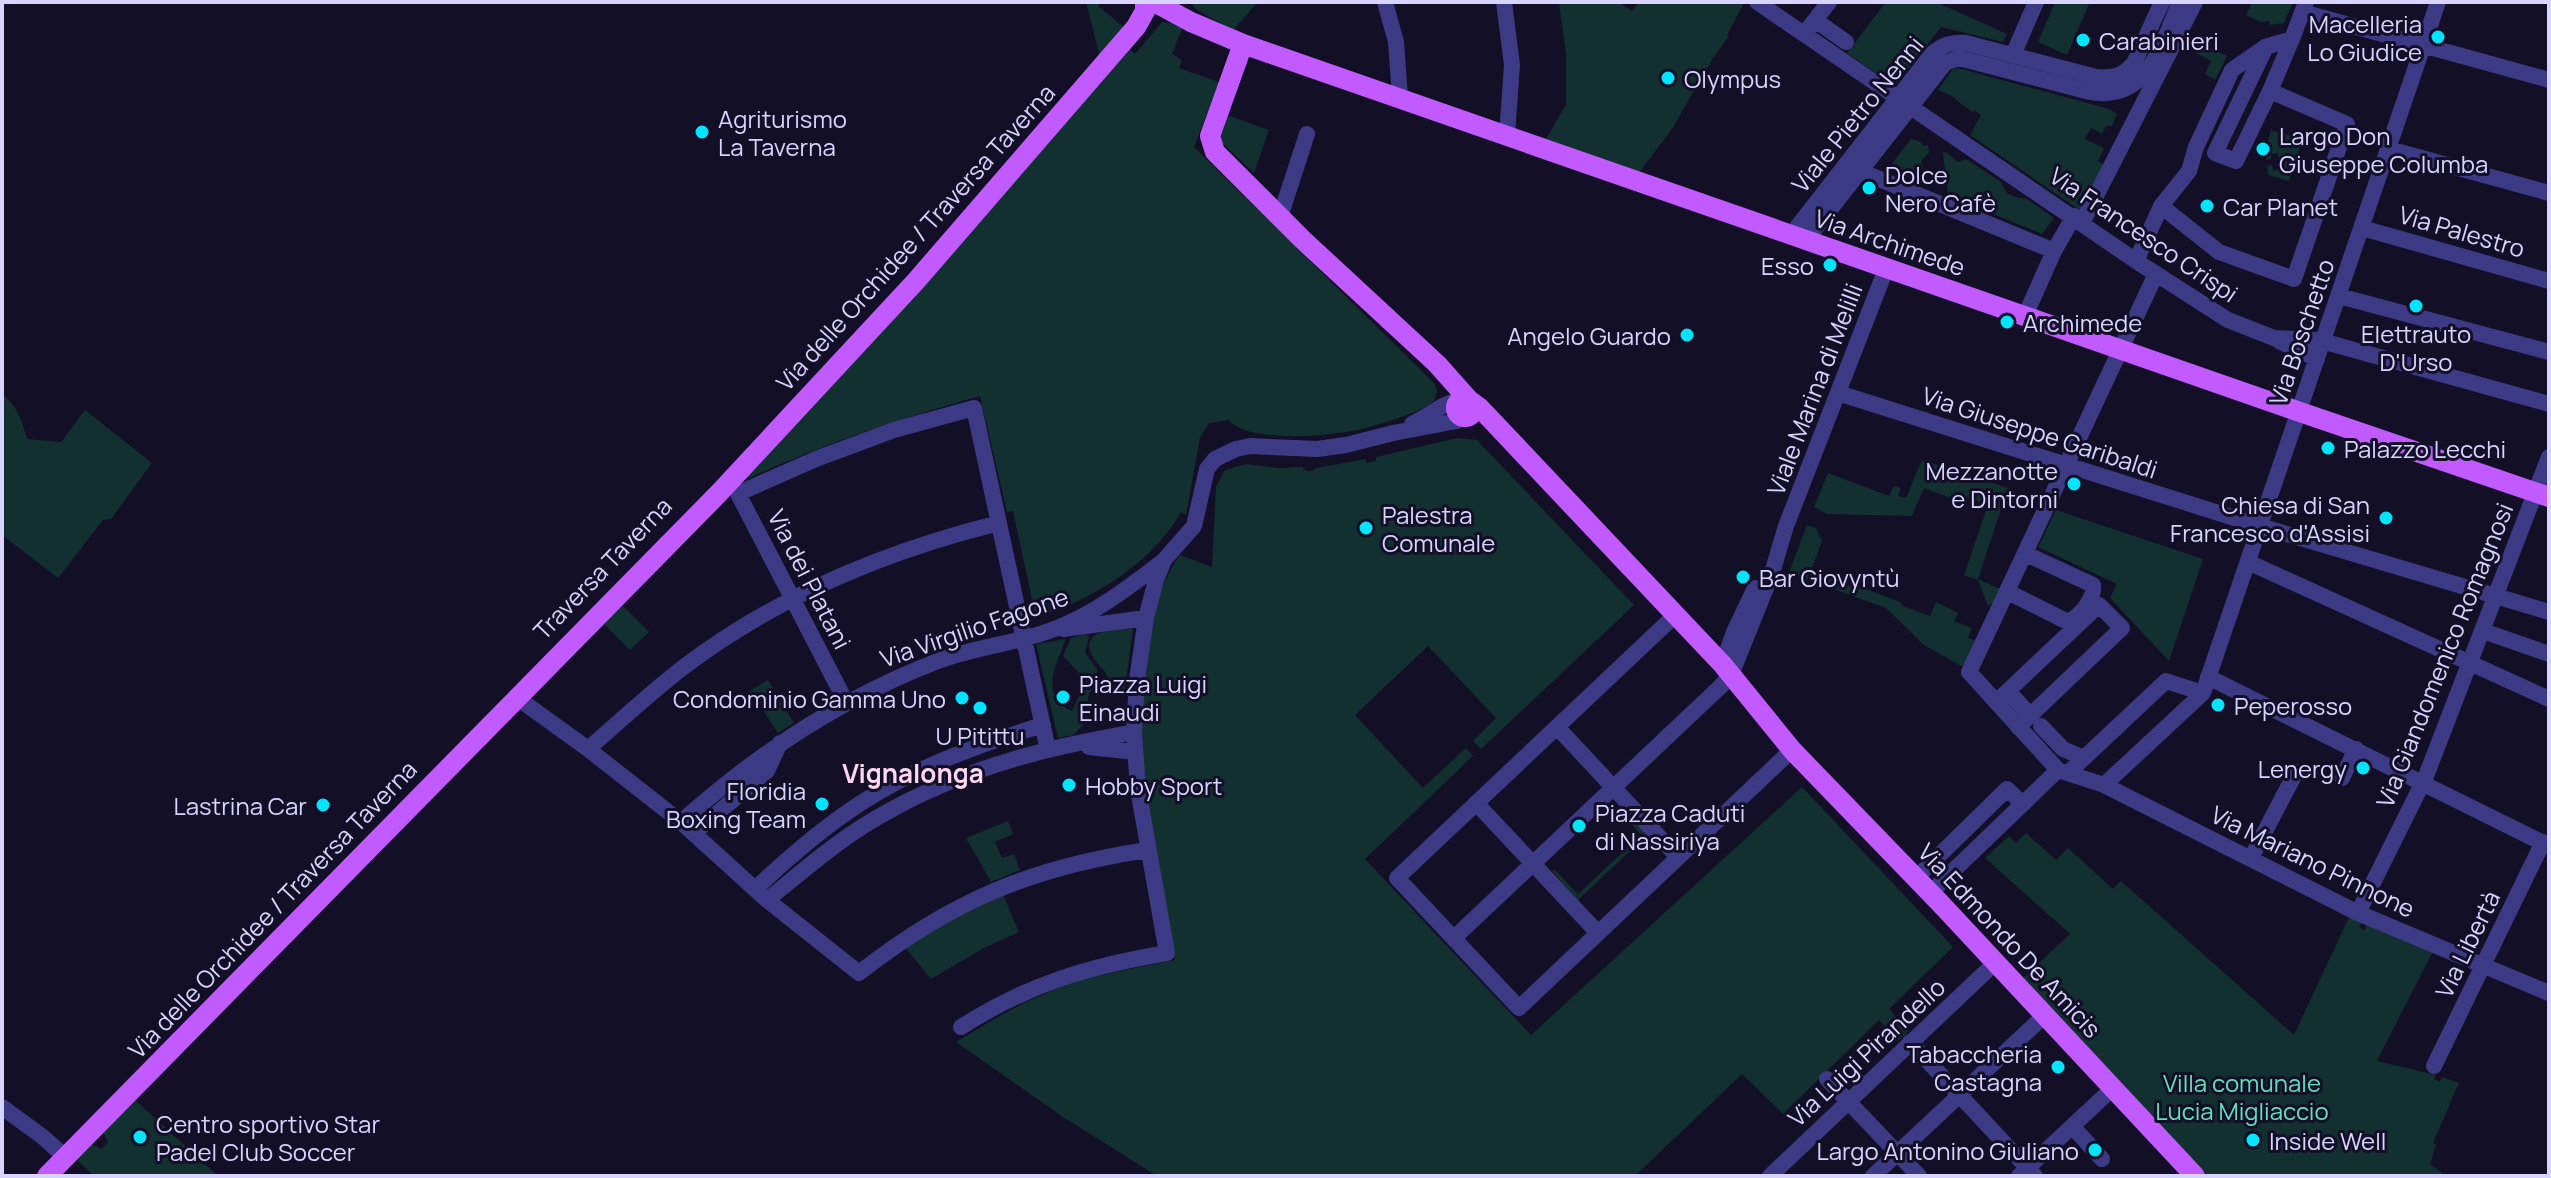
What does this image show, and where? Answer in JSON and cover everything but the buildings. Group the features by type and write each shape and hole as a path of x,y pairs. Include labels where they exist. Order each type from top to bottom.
{"main road":[{"name":"Via Archimede","path":"1157,8 1243,44 2542,494"},
{"name":"Via delle Orchidee / Traversa Taverna","path":"47,1176 516,697 528,689 735,486 1157,8"},
{"path":"1243,44 1210,136 1217,155 1437,364 1460,408"},
{"name":"Via Edmondo De Amicis","path":"1460,408 1493,434 1668,622 1723,674"},
{"name":"Via Edmondo De Amicis","path":"1460,408 1480,408 1723,674 1759,720 1930,879 1995,963 2195,1176"}],"street":[{"path":"1385,2 1396,42 1400,97"},
{"path":"1504,2 1512,65 1507,135"},
{"name":"Via Francesco Crispi","path":"1757,2 1810,27 1904,102 2136,261 2228,320 2274,338 2324,341 2549,404"},
{"path":"1829,2 1810,27 1846,42"},
{"path":"2013,55 2036,2"},
{"path":"2108,86 2128,89 2162,2"},
{"path":"2133,77 2149,68 2180,2"},
{"path":"2025,316 2051,259 2078,220 2147,98 2195,2"},
{"name":"Via Boschetto","path":"2206,685 2438,2"},
{"path":"2299,19 2423,46 2549,80"},
{"path":"2189,171 2196,147 2232,70 2299,19"},
{"path":"2215,153 2236,161 2270,91 2299,19"},
{"path":"2136,261 2161,206 2189,171 2215,153 2265,47"},
{"name":"Viale Pietro Nenni","path":"1949,53 2090,92 2108,86"},
{"name":"Viale Pietro Nenni","path":"1799,238 1904,102 1949,53 2013,55 2096,77 2108,86"},
{"path":"2133,77 2147,98"},
{"path":"2161,206 2219,252 2294,279 2347,124 2270,91"},
{"name":"Viale Pietro Nenni","path":"1799,238 1860,171 1904,102"},
{"path":"1280,217 1307,134"},
{"path":"2389,149 2549,193"},
{"path":"1860,171 2051,259"},
{"name":"Via Palestro","path":"2362,228 2549,281"},
{"name":"Viale Marina di Melilli","path":"1723,674 1772,573 1786,526 1886,269"},
{"path":"2084,758 2063,749 1969,672 2156,274"},
{"path":"2339,296 2549,352"},
{"path":"2274,338 2317,359"},
{"name":"Via Giuseppe Garibaldi","path":"1838,393 2260,526 2549,612"},
{"path":"735,486 894,430 974,408 1048,750"},
{"path":"961,1027 1009,999 1059,977 1167,953 1148,850 1135,752 1137,680 1151,595 1164,560 1194,526 1207,469 1215,459 1250,446 1317,449 1346,445 1393,433 1428,417 1460,408"},
{"name":"Via Giandomenico Romagnosi","path":"2358,913 2422,782 2495,597 2542,494 2549,457"},
{"name":"Via dei Platani","path":"735,486 846,702"},
{"path":"588,749 685,666 792,598 893,553 999,523"},
{"name":"Viale Marina di Melilli","path":"1723,674 1734,632 1786,526"},
{"path":"2008,592 2068,622 2091,598 2093,585 2026,554"},
{"name":"Via Virgilio Fagone","path":"688,828 729,780 781,742 846,702 941,659 1049,631 1106,603 1164,560"},
{"path":"2248,562 2549,699"},
{"path":"2002,697 2099,605 2107,612 2122,628 2030,723"},
{"path":"1049,631 1146,618"},
{"path":"1668,622 1397,878 1519,1008 1789,746"},
{"path":"2483,631 2549,654"},
{"path":"1458,942 1617,792 1723,674"},
{"path":"1930,879 2063,771 2084,758 2166,681 2206,685 2356,749 2546,844"},
{"path":"2104,785 2206,685"},
{"path":"516,697 688,828 761,895 859,973 933,920 1015,881 1103,856 1148,850"},
{"path":"2030,723 2063,771"},
{"path":"761,895 802,845 863,801 928,767 1003,737 1043,725"},
{"path":"1557,727 1678,857"},
{"path":"761,895 879,816 936,789 1010,760 1134,732"},
{"path":"1071,745 1135,752"},
{"path":"2342,778 2356,749"},
{"path":"928,767 936,789"},
{"name":"Via Mariano Pinnone","path":"2063,771 2104,785 2358,913 2549,993"},
{"path":"2251,858 2296,772"},
{"path":"1476,803 1598,933"},
{"path":"832,823 843,841"},
{"name":"Via Libertà","path":"2434,1066 2546,844"},
{"name":"Via Luigi Pirandello","path":"1778,1173 1995,963"},
{"path":"1873,1176 2045,1015"},
{"path":"1910,1042 2027,1173 2113,1088"},
{"path":"1827,1079 1919,1176"},
{"path":"2,1107 65,1157"},
{"path":"2072,1126 2102,1159"}],"green space":[{"path":"1086,2 1101,2 1098,6 1125,28 1100,57"},
{"path":"1190,2 1258,2 1233,30 1197,10"},
{"path":"1559,2 1619,2 1632,11 1639,2 1738,2 1743,5 1729,36 1672,129 1638,174 1545,141 1566,104 1566,54"},
{"path":"1886,2 1936,2 2007,34 2003,42 1941,27 1895,86 1847,53"},
{"path":"2055,2 2090,2 2067,55 2038,42"},
{"path":"2252,2 2293,2 2284,23 2270,25 2269,21 2261,22 2246,15"},
{"path":"1162,22 1184,24 1172,54 1182,60 1179,68 1219,82 1194,147 1435,384 1437,391 1434,401 1415,412 1385,422 1327,434 1264,434 1237,427 1229,420 1209,423 1200,438 1186,515 1181,512 1154,548 1118,578 1078,601 1036,618 1013,511 1007,512 980,396 858,434 740,482 1129,49 1135,54"},
{"path":"2188,37 2227,56 2215,80 2205,74 2211,61 2183,46"},
{"path":"1958,68 2109,109 2117,114 2112,126 2106,126 2102,134 2091,128 2085,139 2104,148 2098,161 2104,165 2081,211 1970,135 1981,115 1938,90 1952,70"},
{"path":"1227,115 1269,130 1254,173 1218,139"},
{"path":"2271,130 2302,140 2289,181 2268,175 2267,166 2272,165 2273,171 2279,169 2278,153 2271,154 2271,159 2266,160 2265,150"},
{"path":"1911,139 1921,142 1923,146 1928,145 1929,152 1921,161 1926,177 1921,182 1888,169"},
{"path":"1946,152 1958,162 1966,159 2001,182 2007,193 2027,199 2054,218 2042,234 1948,195 1943,153"},
{"path":"2,394 15,408 27,439 61,442 85,410 152,463 111,519 103,520 58,578 2,535"},
{"path":"1457,438 1477,440 1634,605 1481,749 1473,741 1496,718 1428,646 1355,715 1423,788 1466,748 1473,756 1365,859 1531,1035 1802,787 1953,947 1889,1009 1909,1031 1898,1041 1879,1020 1783,1114 1742,1074 1635,1176 1157,1176 1063,1117 956,1042 1013,1009 1064,986 1175,960 1143,767 1145,681 1155,613 1162,589 1180,555 1212,567 1216,487 1225,470 1246,464 1302,467 1313,471 1366,459 1366,463 1376,461 1376,457"},
{"path":"1922,460 2008,488 1978,579 2000,589 1994,603 1988,606 1978,580 1964,575 1988,505 1961,495 1959,501 1924,488 1912,516 1827,514 1814,507 1828,473 1889,496 1894,486 1901,488 1898,496 1906,498"},
{"path":"2056,510 2203,559 2169,661 2110,598 2117,584 2038,547"},
{"path":"1807,525 1816,528 1822,541 1811,571 1851,587 1853,584 1930,616 1936,602 1958,613 1954,621 1972,628 1968,638 1976,641 1966,664 1961,666 1924,645 1886,608 1789,573"},
{"path":"622,605 649,632 630,650 604,624"},
{"path":"1133,628 1124,696 1104,693 1108,677 1094,659 1090,642 1100,633"},
{"path":"1086,634 1089,637 1085,653 1097,669 1097,678 1088,697 1090,716 1074,735 1058,738 1036,644 1066,639 1052,679 1055,696 1072,711 1086,680 1063,656 1071,638"},
{"path":"768,680 794,723 778,733 750,691"},
{"path":"1622,805 1648,834 1578,900 1552,871 1554,869 1578,894 1641,835 1618,809"},
{"path":"1008,821 1013,834 995,842 1002,858 1014,854 1020,870 991,882 966,838"},
{"name":"Villa comunale Lucia Migliaccio","path":"2026,833 2056,860 2068,848 2113,889 2121,881 2294,1035 2349,917 2362,922 2359,927 2364,930 2367,925 2433,951 2377,1061 2436,1075 2434,1079 2440,1082 2442,1077 2459,1083 2433,1143 2436,1144 2430,1164 2446,1176 2208,1176 2023,978 2070,934 1985,858 2009,836 2016,843"},
{"path":"1003,894 1019,932 931,979 904,946 932,928"},
{"name":"Centro sportivo Star Padel Club Soccer","path":"134,1099 218,1176 94,1176 76,1159 90,1143 101,1149 108,1142 103,1132"}],"place":[{"name":"Macelleria Lo Giudice","path":"2438,37"},
{"name":"Carabinieri","path":"2083,40"},
{"name":"Olympus","path":"1668,78"},
{"name":"Agriturismo La Taverna","path":"702,132"},
{"name":"Largo Don Giuseppe Columba","path":"2263,149"},
{"name":"Dolce Nero Cafè","path":"1869,188"},
{"name":"Car Planet","path":"2207,206"},
{"name":"Esso","path":"1830,265"},
{"name":"Elettrauto D'Urso","path":"2416,306"},
{"name":"Archimede","path":"2007,322"},
{"name":"Angelo Guardo","path":"1687,335"},
{"name":"Palazzo Lecchi","path":"2328,448"},
{"name":"Mezzanotte e Dintorni","path":"2074,484"},
{"name":"Chiesa di San Francesco d'Assisi","path":"2386,518"},
{"name":"Palestra Comunale","path":"1366,528"},
{"name":"Bar Giovyntù","path":"1743,577"},
{"name":"Piazza Luigi Einaudi","path":"1063,697"},
{"name":"Condominio Gamma Uno","path":"962,698"},
{"name":"Peperosso","path":"2218,705"},
{"name":"U Pitittu","path":"980,708"},
{"name":"Lenergy","path":"2363,768"},
{"name":"Hobby Sport","path":"1069,785"},
{"name":"Floridia Boxing Team","path":"822,804"},
{"name":"Lastrina Car","path":"323,805"},
{"name":"Piazza Caduti di Nassiriya","path":"1579,826"},
{"name":"Tabaccheria Castagna","path":"2058,1067"},
{"name":"Centro sportivo Star Padel Club Soccer","path":"140,1137"},
{"name":"Inside Well","path":"2253,1140"},
{"name":"Largo Antonino Giuliano","path":"2095,1150"}],"district":[{"name":"Vignalonga","path":"913,773"}]}
